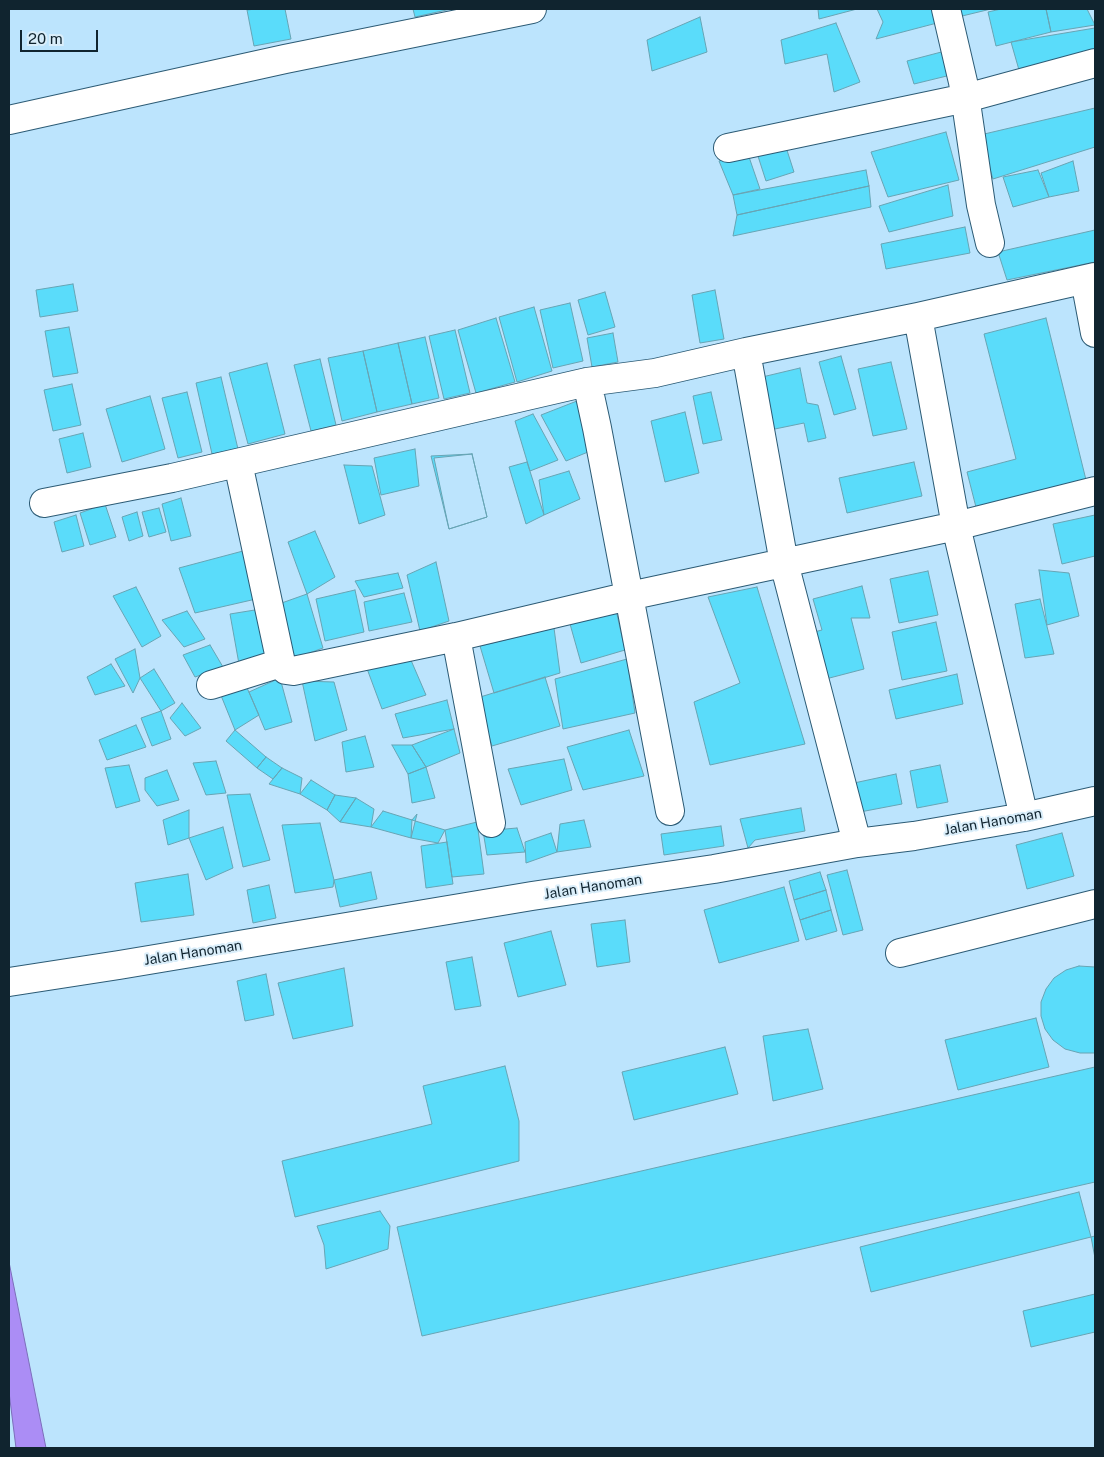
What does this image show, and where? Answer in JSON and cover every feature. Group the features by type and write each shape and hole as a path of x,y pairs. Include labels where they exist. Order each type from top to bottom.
{"street":[{"path":"9,120 285,59 532,9"},
{"path":"946,9 966,98 980,205 990,243"},
{"path":"728,148 966,98 1095,63"},
{"path":"44,503 337,441 423,419 587,382 656,373 1090,279 1095,333"},
{"path":"918,317 956,526 1024,817"},
{"path":"746,352 784,563 857,843"},
{"path":"587,382 670,810"},
{"path":"238,463 281,663 286,670 293,671 456,637 629,596 956,526 1095,492"},
{"path":"456,637 492,823"},
{"path":"212,686 281,663"},
{"name":"Jalan Hanoman","path":"9,982 532,896 714,869 857,843 914,836 1024,817 1095,801"},
{"path":"900,953 1095,904"}],"shaded area":[{"path":"9,1262 46,1448 16,1448 9,1392"}],"building":[{"path":"285,9 291,39 254,46 247,10"},
{"path":"413,9 451,9 415,17"},
{"path":"818,9 857,9 819,19"},
{"path":"877,9 943,9 937,23 876,39 883,22"},
{"path":"954,9 991,9 958,17"},
{"path":"1001,9 1046,9 1051,32 996,46 988,12"},
{"path":"1046,9 1087,9 1095,25 1051,32"},
{"path":"700,17 707,52 652,71 647,40"},
{"path":"836,23 860,82 834,92 827,54 785,64 781,40"},
{"path":"1095,28 1095,59 1019,70 1011,42"},
{"path":"949,50 955,74 914,84 907,61"},
{"path":"1095,108 1095,147 993,179 980,135"},
{"path":"946,132 959,180 888,197 871,152"},
{"path":"784,141 794,172 766,181 756,150"},
{"path":"748,154 760,189 733,195 719,161"},
{"path":"1073,161 1079,191 1049,197 1041,173"},
{"path":"866,170 869,186 737,215 733,195"},
{"path":"1038,170 1049,197 1013,207 1003,177"},
{"path":"948,185 953,216 889,232 879,206"},
{"path":"869,186 871,207 733,236 737,215"},
{"path":"965,227 970,253 886,269 881,244"},
{"path":"1095,230 1095,262 1007,280 998,252"},
{"path":"73,284 78,311 40,317 36,290"},
{"path":"715,290 724,339 700,343 692,295"},
{"path":"605,292 615,327 588,335 578,300"},
{"path":"570,303 583,361 553,368 540,310"},
{"path":"534,307 552,371 517,382 499,317"},
{"path":"496,318 515,382 476,393 458,330"},
{"path":"1046,318 1088,488 978,515 967,472 1016,459 984,334"},
{"path":"69,327 78,373 53,377 45,331"},
{"path":"455,330 470,393 444,399 429,336"},
{"path":"613,333 618,362 592,367 587,338"},
{"path":"425,337 439,398 412,404 398,343"},
{"path":"398,343 412,404 377,412 363,351"},
{"path":"363,351 377,412 342,421 328,358"},
{"path":"841,356 856,409 834,415 819,362"},
{"path":"320,359 336,425 311,431 294,365"},
{"path":"891,362 907,429 873,436 858,369"},
{"path":"267,363 285,434 248,444 229,373"},
{"path":"800,368 807,403 818,405 826,438 808,442 804,423 770,430 758,378"},
{"path":"221,377 238,449 212,454 196,383"},
{"path":"72,384 81,425 53,431 44,390"},
{"path":"187,392 202,452 178,458 162,398"},
{"path":"711,392 722,440 703,444 693,396"},
{"path":"150,396 165,449 122,462 106,409"},
{"path":"577,401 588,452 566,461 541,415"},
{"path":"685,412 699,473 665,482 651,421"},
{"path":"533,414 558,460 530,471 515,421"},
{"path":"83,433 91,467 67,473 59,439"},
{"path":"415,449 419,486 381,495 374,458"},
{"path":"472,454 487,517 449,529 431,456"},
{"path":"472,454 487,517 449,529 434,458"},
{"path":"527,462 544,515 526,524 509,467"},
{"path":"914,462 922,496 847,513 839,478"},
{"path":"344,465 372,466 385,515 359,524"},
{"path":"569,471 580,499 544,515 539,480"},
{"path":"181,498 191,536 171,541 162,504"},
{"path":"105,504 116,537 90,545 80,513"},
{"path":"159,508 166,532 149,537 142,512"},
{"path":"137,512 143,536 129,541 122,517"},
{"path":"76,515 84,546 62,552 54,522"},
{"path":"1095,515 1095,556 1062,564 1053,524"},
{"path":"315,531 335,577 307,594 288,542"},
{"path":"243,551 256,599 195,613 179,568"},
{"path":"436,562 449,621 420,631 407,575"},
{"path":"1039,570 1069,573 1079,616 1047,625"},
{"path":"928,571 938,615 899,623 890,579"},
{"path":"398,573 403,588 364,597 355,581"},
{"path":"862,586 870,618 851,618 864,669 818,681 806,634 822,630 813,599"},
{"path":"136,587 161,636 142,647 113,596"},
{"path":"757,587 805,744 710,765 694,702 740,683 708,597"},
{"path":"355,590 364,632 325,641 316,599"},
{"path":"404,593 412,622 369,631 364,602"},
{"path":"307,594 323,648 293,659 276,605"},
{"path":"1040,599 1054,654 1025,658 1015,604"},
{"path":"261,609 269,659 239,664 230,614"},
{"path":"616,610 625,650 581,663 570,624"},
{"path":"187,611 205,639 184,647 162,620"},
{"path":"936,622 947,671 902,680 892,632"},
{"path":"554,628 560,673 494,693 480,646"},
{"path":"210,645 223,667 195,677 183,655"},
{"path":"135,649 140,678 133,693 115,659"},
{"path":"407,651 426,695 382,709 366,666"},
{"path":"627,659 635,713 563,729 555,679"},
{"path":"111,664 125,686 95,695 87,677"},
{"path":"154,669 175,703 161,711 140,678"},
{"path":"957,674 963,704 896,719 889,690"},
{"path":"545,677 560,726 492,746 477,698"},
{"path":"280,678 292,722 265,730 249,692"},
{"path":"244,681 259,715 235,730 220,693"},
{"path":"302,681 334,682 347,730 315,741"},
{"path":"447,700 454,729 403,738 395,714"},
{"path":"182,703 201,728 185,736 170,718"},
{"path":"161,711 171,739 152,746 141,718"},
{"path":"136,725 146,747 107,760 99,740"},
{"path":"454,729 460,753 426,767 412,745"},
{"path":"235,730 266,757 257,768 226,741"},
{"path":"629,730 644,776 583,790 567,747"},
{"path":"365,736 374,767 346,772 342,742"},
{"path":"392,745 412,745 426,767 408,774"},
{"path":"266,757 282,768 273,779 257,768"},
{"path":"564,759 572,790 521,805 508,769"},
{"path":"216,761 226,793 206,795 193,763"},
{"path":"129,765 140,801 116,808 105,768"},
{"path":"940,765 948,802 917,808 910,771"},
{"path":"426,767 435,798 412,803 408,774"},
{"path":"282,768 302,778 300,794 269,784"},
{"path":"167,770 179,800 157,806 145,790 145,778"},
{"path":"896,774 902,804 860,812 854,783"},
{"path":"311,780 335,795 327,810 300,794"},
{"path":"250,794 270,860 243,867 227,795"},
{"path":"335,795 356,798 340,822 327,810"},
{"path":"356,798 374,809 371,827 340,822"},
{"path":"801,808 805,831 755,840 748,848 740,819"},
{"path":"189,810 189,838 168,845 163,820"},
{"path":"383,811 412,820 417,814 411,838 371,827"},
{"path":"412,820 445,830 438,843 411,838"},
{"path":"584,820 591,847 557,852 560,824"},
{"path":"477,822 484,874 452,877 445,830"},
{"path":"320,823 334,880 333,887 295,893 282,825"},
{"path":"721,826 724,846 664,855 661,834"},
{"path":"223,827 233,868 206,880 189,838"},
{"path":"517,828 525,852 487,855 483,831"},
{"path":"551,833 557,852 526,863 525,842"},
{"path":"1062,833 1074,876 1027,889 1016,845"},
{"path":"447,842 453,884 426,888 421,846"},
{"path":"847,870 863,930 843,935 827,875"},
{"path":"371,872 377,899 340,907 334,880"},
{"path":"820,872 826,890 794,900 789,881"},
{"path":"188,874 194,915 141,922 135,883"},
{"path":"269,885 276,918 253,923 247,890"},
{"path":"784,887 799,941 719,963 704,910"},
{"path":"826,890 831,910 800,920 794,900"},
{"path":"831,910 837,931 806,940 800,920"},
{"path":"625,920 630,962 597,967 591,924"},
{"path":"551,931 566,985 518,997 504,943"},
{"path":"472,957 481,1006 455,1010 446,962"},
{"path":"1079,966 1095,967 1095,1053 1080,1053 1065,1049 1053,1040 1045,1029 1041,1016 1041,1002 1046,989 1054,978 1066,970"},
{"path":"344,968 353,1026 293,1039 278,983"},
{"path":"266,974 274,1015 245,1021 237,981"},
{"path":"1036,1018 1049,1067 958,1090 945,1040"},
{"path":"808,1029 823,1089 773,1101 763,1036"},
{"path":"725,1047 738,1094 634,1120 622,1072"},
{"path":"505,1066 519,1121 519,1161 295,1217 282,1161 432,1124 423,1086"},
{"path":"1095,1067 1095,1182 422,1336 397,1227"},
{"path":"1079,1192 1091,1237 871,1292 860,1247"},
{"path":"380,1211 390,1226 388,1249 326,1269 324,1245 317,1226"},
{"path":"1095,1236 1095,1258 1091,1237"},
{"path":"1095,1294 1095,1332 1031,1347 1023,1311"}]}
